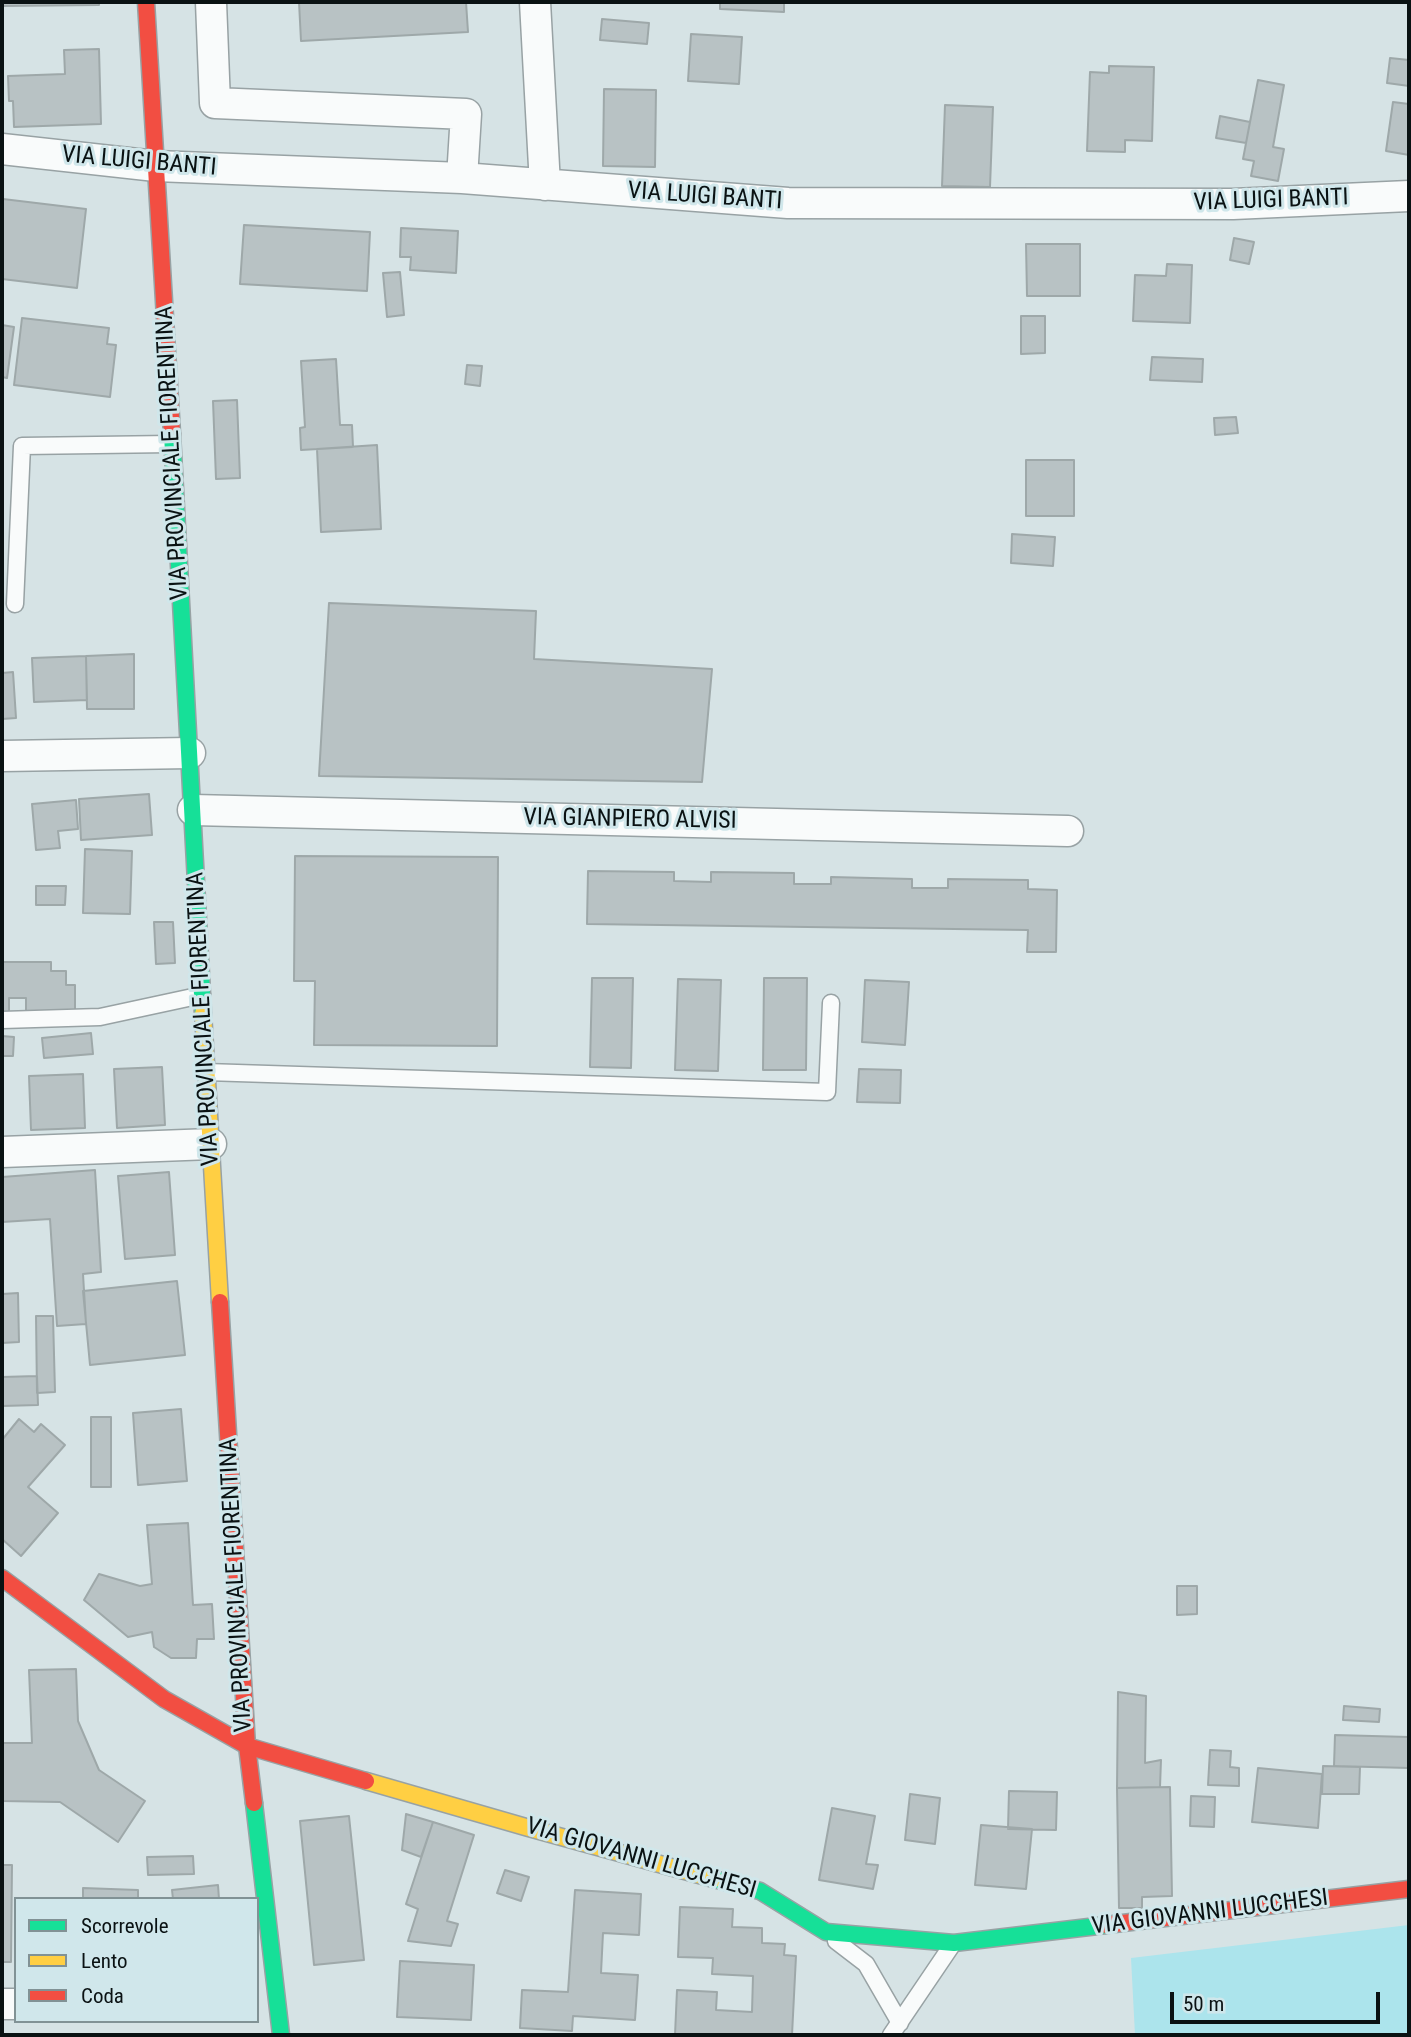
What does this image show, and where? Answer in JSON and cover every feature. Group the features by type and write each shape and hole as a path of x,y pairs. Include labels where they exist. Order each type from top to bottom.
{"main road":[{"name":"VIA PROVINCIALE FIORENTINA","path":"146,2 206,1072 258,1897"},
{"name":"VIA GIOVANNI LUCCHESI","path":"2,1577 164,1699 247,1746 529,1828 760,1891 826,1933 954,1943 1409,1889"},
{"name":"VIA PROVINCIALE FIORENTINA","path":"259,1907 266,2001 281,2035"}],"street":[{"path":"211,2 215,103 466,114 462,178"},
{"path":"535,2 545,185"},
{"name":"VIA LUIGI BANTI","path":"2,149 156,166 462,178 788,203 1233,204 1409,196"},
{"path":"2,756 190,753"},
{"name":"VIA GIANPIERO ALVISI","path":"193,810 1068,831"},
{"path":"2,1152 211,1144"}],"lane":[{"path":"15,604 22,446 172,444"},
{"path":"2,1020 100,1017 202,995"},
{"path":"206,1072 827,1092 831,1003"},
{"path":"826,1933 866,1964 895,2029"},
{"path":"895,2029 954,1943"}],"shaded area":[{"path":"1409,1925 1409,2035 1135,2035 1131,1958"}],"building":[{"path":"2,2 99,2 99,5 2,6"},
{"path":"299,2 466,2 468,32 301,41"},
{"path":"720,2 784,2 784,12 720,9"},
{"path":"602,19 649,23 647,44 600,40"},
{"path":"691,34 742,37 739,84 688,81"},
{"path":"99,49 101,124 14,127 8,76 65,74 64,50"},
{"path":"1390,58 1409,60 1409,86 1387,83"},
{"path":"1109,66 1154,67 1152,141 1125,140 1125,152 1087,151 1090,72 1109,73"},
{"path":"1258,80 1284,85 1273,147 1284,149 1278,181 1251,176 1254,161 1243,159"},
{"path":"604,89 656,90 655,167 603,166"},
{"path":"1393,102 1409,104 1409,155 1386,151"},
{"path":"945,105 993,107 990,187 942,186"},
{"path":"1220,116 1250,122 1246,143 1216,138"},
{"path":"3,199 86,209 77,288 2,279"},
{"path":"244,225 370,232 367,291 240,284"},
{"path":"401,228 458,231 456,273 410,270 411,257 400,257"},
{"path":"1234,238 1254,242 1249,264 1230,260"},
{"path":"1026,244 1080,244 1080,296 1027,296"},
{"path":"1167,264 1192,265 1190,323 1133,321 1135,275 1166,276"},
{"path":"400,272 404,315 387,317 383,273"},
{"path":"1021,316 1045,316 1045,353 1021,354"},
{"path":"22,318 109,328 107,344 116,345 110,397 14,385"},
{"path":"2,325 14,327 7,378 2,377"},
{"path":"1152,357 1203,359 1202,382 1150,380"},
{"path":"336,359 340,425 352,425 353,447 301,450 300,428 305,427 301,361"},
{"path":"467,365 482,366 480,386 465,384"},
{"path":"237,400 240,478 216,479 213,401"},
{"path":"1236,417 1238,433 1215,435 1214,418"},
{"path":"377,445 381,529 321,532 317,449"},
{"path":"1026,460 1074,460 1074,516 1026,516"},
{"path":"1012,534 1055,537 1053,566 1011,563"},
{"path":"329,603 536,611 534,659 712,669 702,782 319,776"},
{"path":"134,654 134,709 87,709 86,656"},
{"path":"86,656 87,700 34,702 32,658"},
{"path":"13,672 16,718 2,719 2,673"},
{"path":"149,794 152,835 81,840 79,799"},
{"path":"76,800 78,829 58,831 60,848 36,850 32,804"},
{"path":"85,849 132,851 130,914 83,913"},
{"path":"295,856 498,857 497,1046 314,1045 315,981 294,981"},
{"path":"588,871 674,872 674,881 711,882 711,872 794,873 794,884 831,884 831,877 912,879 912,888 948,888 948,879 1028,880 1028,889 1057,890 1056,952 1027,952 1028,930 587,924"},
{"path":"36,886 66,886 65,905 36,905"},
{"path":"154,922 173,922 175,963 156,964"},
{"path":"2,962 51,962 51,971 66,971 66,985 75,985 75,1011 26,1011 26,998 9,998 9,1015 2,1015"},
{"path":"592,978 633,978 631,1068 590,1067"},
{"path":"764,978 807,978 806,1070 763,1070"},
{"path":"678,979 721,980 718,1071 675,1070"},
{"path":"865,980 909,982 905,1045 862,1042"},
{"path":"91,1033 93,1054 44,1058 42,1038"},
{"path":"2,1036 14,1037 13,1056 2,1056"},
{"path":"162,1067 165,1125 117,1128 114,1069"},
{"path":"859,1069 901,1070 900,1103 857,1102"},
{"path":"83,1074 85,1128 31,1130 29,1076"},
{"path":"95,1170 101,1272 83,1274 86,1324 57,1326 50,1219 2,1222 2,1177"},
{"path":"169,1172 175,1255 125,1259 118,1176"},
{"path":"177,1281 185,1355 90,1365 83,1291"},
{"path":"18,1293 19,1342 2,1343 2,1294"},
{"path":"36,1316 53,1316 55,1392 37,1393"},
{"path":"37,1376 38,1405 2,1406 2,1377"},
{"path":"181,1409 187,1481 138,1485 133,1413"},
{"path":"91,1417 111,1417 111,1487 91,1487"},
{"path":"19,1419 34,1432 41,1424 65,1445 28,1487 58,1513 21,1556 2,1539 2,1440"},
{"path":"188,1523 193,1605 212,1604 214,1639 197,1639 196,1658 171,1658 154,1647 152,1632 128,1637 84,1600 99,1574 140,1586 152,1584 147,1525"},
{"path":"1177,1586 1197,1586 1197,1614 1177,1615"},
{"path":"76,1669 78,1721 99,1770 145,1801 118,1842 60,1802 2,1801 2,1743 32,1743 29,1670"},
{"path":"1118,1692 1146,1696 1145,1763 1161,1760 1160,1787 1117,1788"},
{"path":"1344,1706 1380,1709 1379,1722 1343,1720"},
{"path":"1335,1735 1409,1737 1409,1768 1334,1766"},
{"path":"1210,1750 1231,1751 1230,1767 1239,1768 1239,1786 1208,1785"},
{"path":"1323,1766 1360,1767 1359,1794 1322,1794"},
{"path":"1258,1768 1322,1774 1318,1828 1252,1822"},
{"path":"1170,1787 1172,1896 1142,1897 1142,1908 1119,1908 1117,1788"},
{"path":"1009,1791 1057,1792 1056,1830 1008,1829"},
{"path":"910,1794 940,1798 935,1844 905,1840"},
{"path":"1191,1796 1215,1797 1214,1827 1190,1826"},
{"path":"832,1808 875,1816 866,1864 878,1865 873,1889 819,1880"},
{"path":"406,1814 433,1822 421,1857 402,1850"},
{"path":"349,1816 364,1960 314,1965 300,1821"},
{"path":"433,1822 474,1835 447,1921 458,1924 451,1946 408,1941 418,1909 406,1904"},
{"path":"981,1825 1032,1829 1026,1889 975,1885"},
{"path":"193,1856 194,1874 148,1875 147,1857"},
{"path":"2,1865 12,1865 11,1962 2,1962"},
{"path":"505,1870 529,1877 521,1901 497,1893"},
{"path":"218,1885 219,1897 173,1897 172,1890"},
{"path":"83,1888 138,1890 138,1897 83,1897"},
{"path":"575,1890 641,1894 639,1935 603,1933 601,1973 638,1975 635,2020 573,2016 572,2031 520,2028 522,1990 568,1992"},
{"path":"680,1907 733,1909 732,1927 762,1928 762,1943 785,1944 784,1955 796,1956 792,2035 675,2035 677,1990 717,1992 716,2010 752,2012 753,1976 712,1974 713,1958 678,1957"},
{"path":"400,1961 474,1965 471,2020 397,2017"}],"traffic: fast":[{"path":"172,434 203,1013"},
{"path":"254,1803 281,2035"},
{"path":"714,1879 760,1891 826,1932 954,1943 1106,1925"}],"traffic: slow":[{"path":"203,1013 220,1302"},
{"path":"366,1781 714,1879"}],"traffic: jam":[{"path":"146,2 172,434"},
{"path":"220,1302 247,1746 254,1803"},
{"path":"2,1578 164,1699 247,1746 366,1781"},
{"path":"1106,1925 1409,1889"}]}
